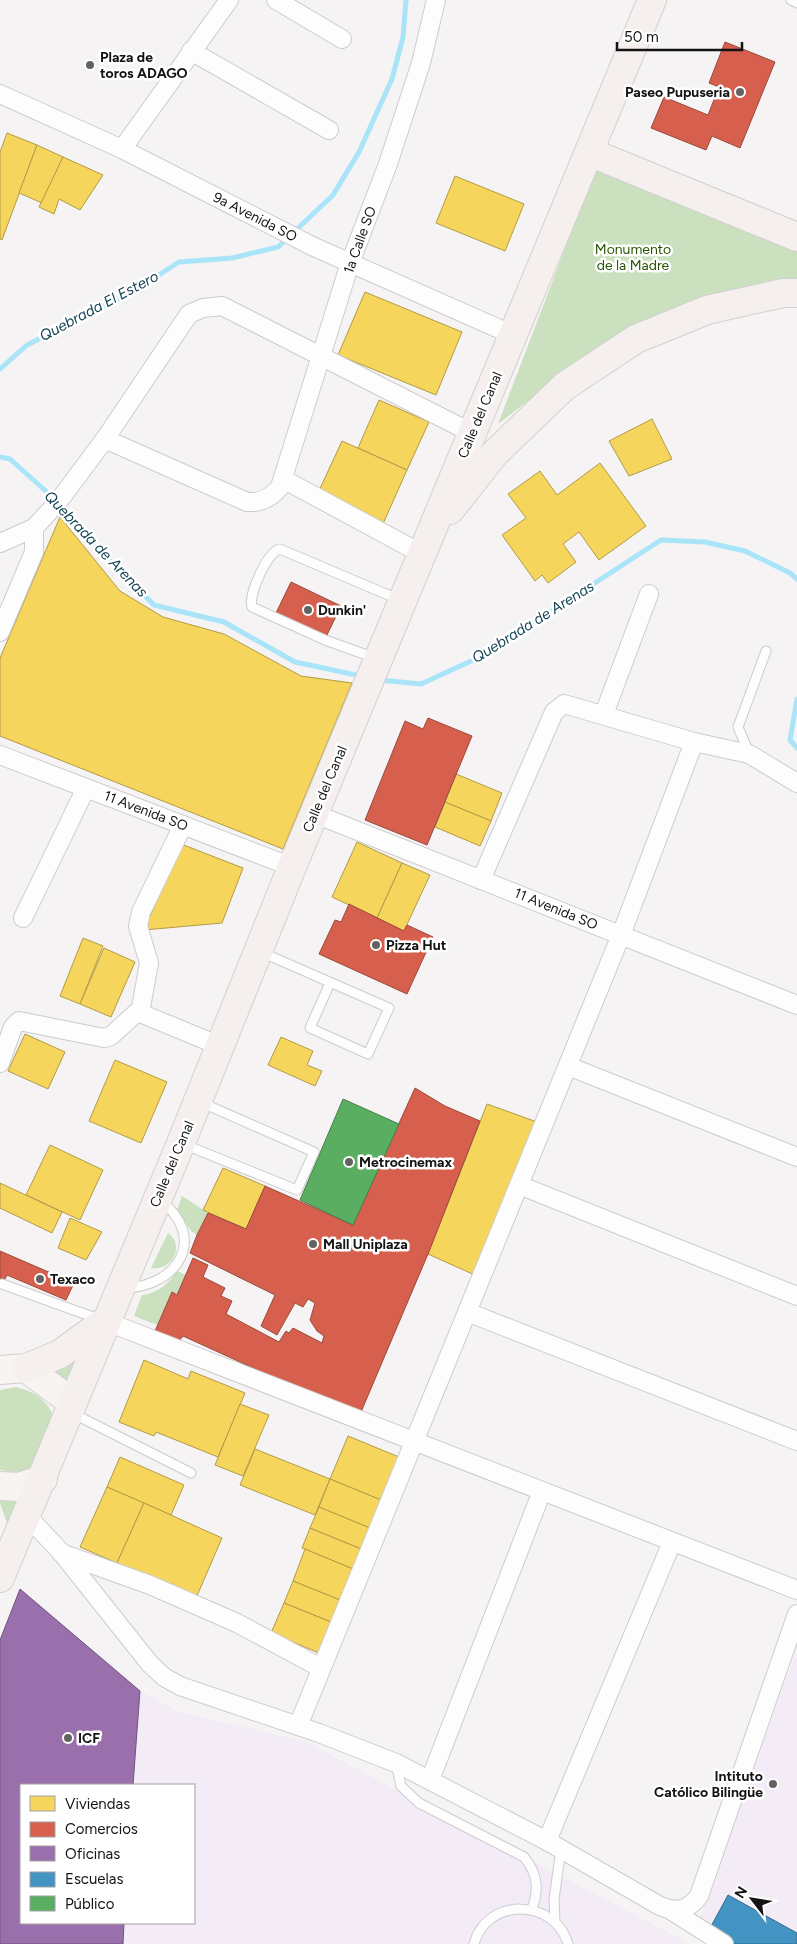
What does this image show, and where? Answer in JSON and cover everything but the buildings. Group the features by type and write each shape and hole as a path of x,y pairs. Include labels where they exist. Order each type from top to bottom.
{"highway":[{"name":"Calle del Canal","path":"0,1578 43,1479 105,1321 158,1199 292,867 652,0"},
{"path":"589,152 797,236"},
{"path":"426,545 495,453 565,386 636,339 707,310 783,293 797,293"},
{"path":"8,1370 68,1349 105,1321"},
{"path":"0,1548 0,1565"}],"main road":[{"path":"8,1370 71,1407"},
{"path":"0,1486 20,1487 43,1479"}],"street":[{"path":"122,148 229,0"},
{"path":"276,0 342,39"},
{"name":"1a Calle SO","path":"283,480 350,263 391,155 421,64 436,0"},
{"path":"191,51 329,130"},
{"name":"9a Avenida SO","path":"0,94 122,148 268,225 312,246 513,335"},
{"path":"0,543 34,528 58,502 104,439 189,314 203,308 222,306 322,355 472,433"},
{"path":"104,439 247,502 262,501 269,498 275,493 283,480 426,545"},
{"path":"0,632 34,552 34,528"},
{"path":"604,714 648,594"},
{"path":"481,880 554,712 564,704 604,714 694,742 749,754 797,782"},
{"path":"298,1726 621,935 694,742"},
{"name":"11 Avenida SO","path":"0,755 292,867"},
{"path":"23,918 86,788"},
{"name":"11 Avenida SO","path":"315,814 797,1005"},
{"path":"140,1013 149,963 138,926 141,912 183,825"},
{"path":"0,1063 12,1027 19,1020 104,1038 111,1036 136,1013 140,1013 220,1046"},
{"path":"568,1066 797,1157"},
{"path":"519,1185 797,1296"},
{"path":"467,1312 797,1442"},
{"path":"105,1321 797,1590"},
{"path":"430,1780 542,1491"},
{"path":"27,1516 61,1552 150,1664 180,1686 298,1726 396,1763 554,1845 672,1911 724,1944"},
{"path":"554,1845 672,1542"},
{"path":"61,1552 150,1585 228,1619 321,1668"},
{"path":"672,1911 685,1909 700,1896 797,1614"}],"lane":[{"path":"791,0 797,3"},
{"path":"377,663 252,607 251,599 264,566 274,550 280,549 403,601"},
{"path":"749,754 738,727 766,651"},
{"path":"258,951 330,982 389,1008 368,1054 310,1028 330,982"},
{"path":"181,1143 297,1190 314,1152 198,1101"},
{"path":"120,1288 148,1285 166,1275 179,1264 185,1246 182,1226 168,1207 158,1199"},
{"path":"2,1284 105,1321"},
{"path":"71,1407 191,1473"},
{"path":"396,1763 401,1786 419,1803 524,1857 531,1865 537,1883 537,1892 532,1909"},
{"path":"554,1845 554,1922"},
{"path":"474,1944 480,1930 497,1914 520,1908 532,1909 554,1922 562,1930 568,1944"}],"shaded area":[{"name":"Intituto Católico Bilingüe","path":"797,1649 797,1944 735,1944 709,1930 699,1919"},
{"path":"140,1691 179,1712 304,1741 690,1944 123,1944 124,1924 195,1924 195,1784 133,1784"}],"green space":[{"name":"Monumento de la Madre","path":"595,170 797,251 797,283 554,381 498,424"},
{"path":"182,1196 208,1213 197,1235 191,1231 177,1210"},
{"path":"168,1233 176,1244 174,1256 165,1265 159,1268 151,1268"},
{"path":"177,1271 186,1275 177,1295 172,1293 157,1325 134,1316 142,1295 162,1287"},
{"path":"88,1349 74,1385 46,1370"},
{"path":"16,1387 41,1398 56,1422 32,1469 18,1473 0,1470 0,1390"},
{"path":"0,1495 27,1500 12,1538 0,1503"}],"waterway":[{"name":"Quebrada El Estero","path":"294,232 333,195 359,152 392,79 403,37 406,0"},
{"name":"Quebrada El Estero","path":"0,369 27,345 131,293 179,262 232,258 278,247 288,238"},
{"name":"Quebrada de Arenas","path":"0,457 10,459 58,502 112,563 154,605 224,622 295,662 361,676"},
{"name":"Quebrada de Arenas","path":"379,680 421,684 482,656 661,540 705,542 745,551 790,573 797,579"},
{"name":"Quebrada de Arenas","path":"797,699 790,740 797,748"}],"place":[{"name":"Plaza de toros ADAGO","path":"90,65"},
{"name":"Paseo Pupuseria","path":"740,92"},
{"name":"Dunkin'","path":"308,610"},
{"name":"Pizza Hut","path":"376,945"},
{"name":"Metrocinemax","path":"349,1162"},
{"name":"Mall Uniplaza","path":"313,1244"},
{"name":"Texaco","path":"40,1279"},
{"name":"ICF","path":"68,1738"},
{"name":"Intituto Católico Bilingüe","path":"773,1784"}]}
